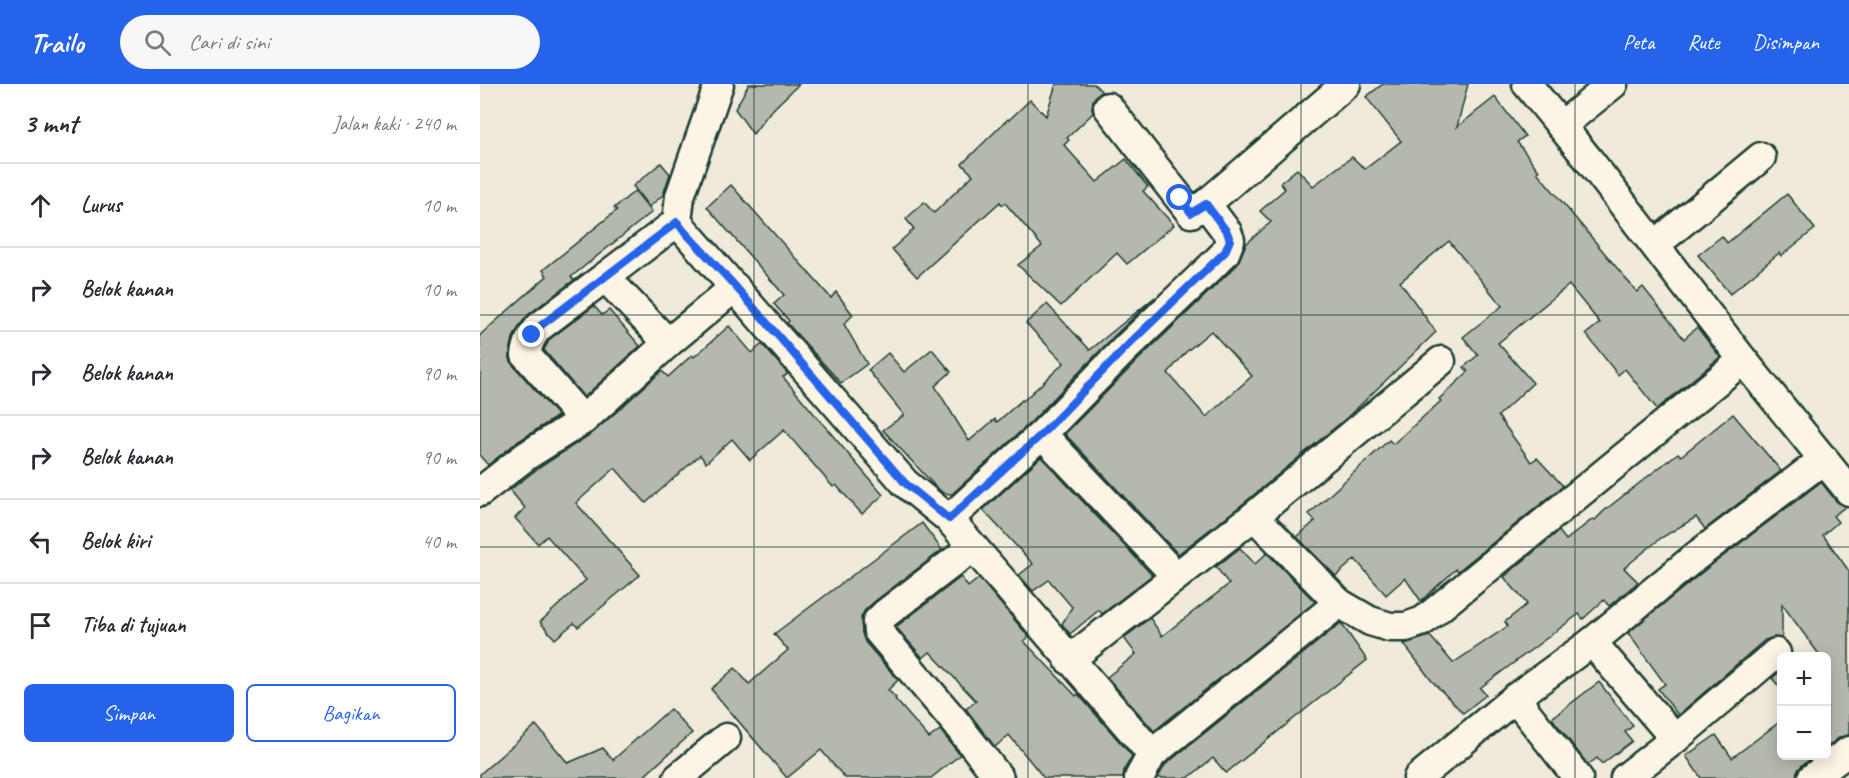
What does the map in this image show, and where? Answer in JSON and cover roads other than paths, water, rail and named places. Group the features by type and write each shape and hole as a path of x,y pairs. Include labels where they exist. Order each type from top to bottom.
{"street":[{"path":"583,420 526,355 527,346 539,327 677,222 681,195 719,84"},
{"path":"1108,107 1191,213 1206,204 1346,84"},
{"path":"1418,778 1515,698 1592,642 1695,557 1839,472 1743,360 1527,84"},
{"path":"1561,126 1612,84"},
{"path":"1655,245 1761,158"},
{"path":"949,519 1042,434 1130,343 1225,252 1230,240 1227,232 1206,204"},
{"path":"677,222 905,483 949,519 1069,660 1146,766 1339,603"},
{"path":"605,277 668,343"},
{"path":"480,492 526,456 583,420 735,286"},
{"path":"1254,516 1339,603 1370,621 1390,627 1406,627 1423,621 1743,360"},
{"path":"1069,660 1254,516 1441,361"},
{"path":"1042,434 1176,576"},
{"path":"973,547 885,614 877,622 878,631 952,718 999,778"},
{"path":"1592,642 1675,739"},
{"path":"1625,778 1675,739 1776,653"},
{"path":"1515,698 1578,778"},
{"path":"678,778 726,738"},
{"path":"1812,778 1849,751"}]}
